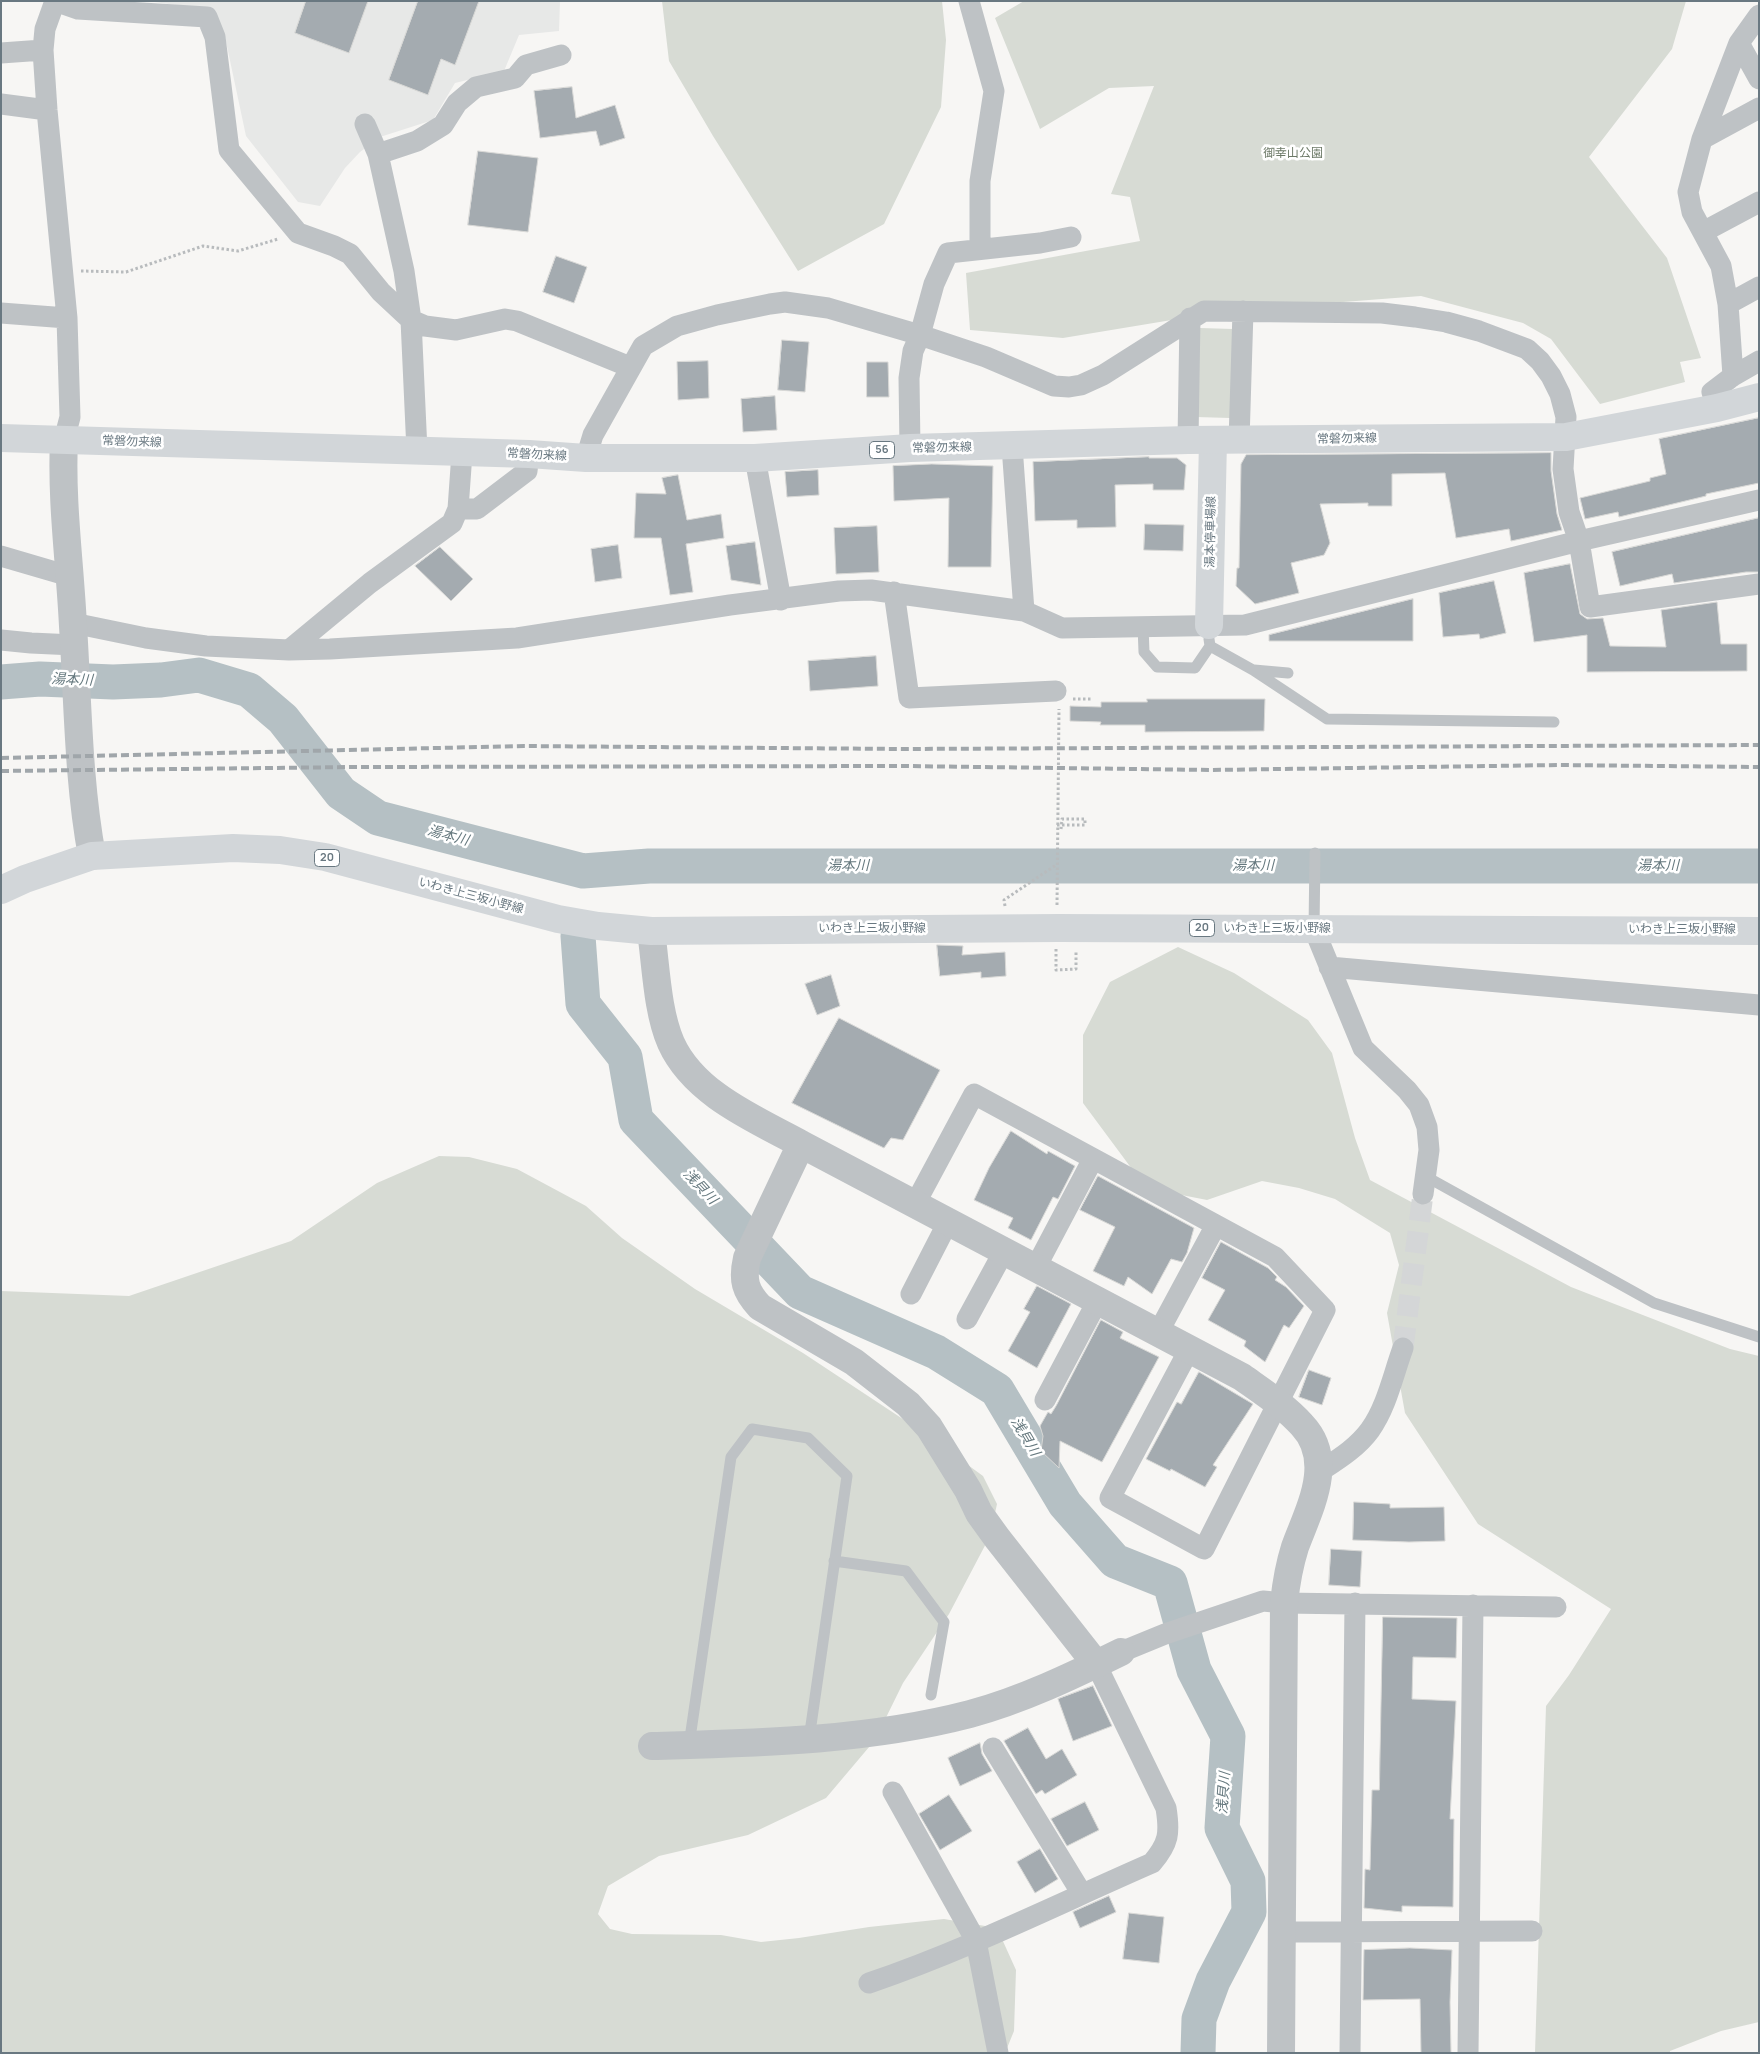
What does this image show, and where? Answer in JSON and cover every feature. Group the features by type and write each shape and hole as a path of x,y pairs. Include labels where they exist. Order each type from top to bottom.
{"main road":[{"name":"常磐勿来線","path":"1,438 529,454 586,458 755,458 910,448 1213,440 1566,437 1717,408 1759,397"},
{"name":"湯本停車場線","path":"1209,635 1213,440"},
{"name":"いわき上三坂小野線","path":"1,890 25,879 92,856 233,848 280,850 325,857 558,919 598,926 651,931 1050,928 1757,934"}],"street":[{"path":"92,856 84,812 80,769 74,640 62,472 64,440 70,417 67,318 43,50 45,29 54,1 78,9 206,17 215,37 229,150 298,233 350,254 381,292 411,320 425,326 456,330 505,318 517,321 630,367"},
{"path":"968,1 994,90 980,181 980,249"},
{"path":"1733,376 1728,304 1721,266 1692,212 1688,192 1702,139 1739,43 1759,14"},
{"path":"1739,43 1759,79"},
{"path":"1,53 43,50"},
{"path":"378,154 417,141 443,125 457,103 476,87 515,78 526,65 561,55"},
{"path":"1,104 47,110"},
{"path":"1702,139 1759,108"},
{"path":"365,124 378,154 404,270 411,320 417,451"},
{"path":"1703,232 1759,202"},
{"path":"910,448 909,378 913,350 920,335 934,284 948,253 1040,243 1071,237"},
{"path":"1728,304 1759,287"},
{"path":"586,458 593,435 643,346 677,326 717,315 777,303 785,302 828,308 986,357 1054,386 1070,387 1081,385 1103,375 1190,318 1204,311 1382,313 1446,322 1519,346 1540,361 1551,376 1560,394 1566,417 1563,469 1569,512 1579,541 1590,607 1759,584"},
{"path":"1213,440 1243,311"},
{"path":"1,313 67,318"},
{"path":"1190,318 1213,440"},
{"path":"1717,408 1712,392 1733,376 1759,361"},
{"path":"1012,446 1024,611"},
{"path":"289,650 370,583 452,523 458,509 462,453"},
{"path":"458,509 477,509 527,471 529,454"},
{"path":"755,458 781,600"},
{"path":"1,640 31,643 146,638 206,646 289,650 330,649 517,638 730,605 781,600 839,591 870,590 1024,611 1062,628 1143,626 1209,635 1579,541 1759,500"},
{"path":"1,556 69,576"},
{"path":"894,592 910,698 1057,696"},
{"path":"1314,929 1363,1048 1407,1090 1419,1106 1427,1127 1430,1150 1424,1185"},
{"path":"651,931 663,1019 671,1044 687,1069 709,1089 738,1109 801,1144 1242,1376 1279,1404 1303,1426 1315,1446 1319,1472 1313,1503 1295,1547 1286,1576 1284,1603 1281,2053"},
{"path":"1329,967 1759,1005"},
{"path":"915,1204 974,1094 1275,1258 1325,1310 1279,1404 1204,1548 1110,1498 1190,1348"},
{"path":"801,1144 748,1258 745,1270 745,1283 750,1296 760,1307 854,1362 908,1404 928,1427 992,1532 1096,1664 1166,1808 1169,1827 1167,1839 1160,1853 1152,1862 924,1964 869,1983"},
{"path":"1036,1267 1093,1159"},
{"path":"911,1294 948,1222"},
{"path":"1159,1331 1216,1226"},
{"path":"967,1320 1004,1251"},
{"path":"1045,1400 1098,1300"},
{"path":"1319,1472 1353,1448 1369,1432 1382,1411 1403,1348"},
{"path":"652,1746 809,1740 865,1734 970,1714 1029,1693 1165,1634 1262,1601 1284,1603 1556,1607"},
{"path":"1350,2053 1355,1603"},
{"path":"1468,2053 1471,1931 1473,1605"},
{"path":"993,1748 1082,1894"},
{"path":"893,1792 976,1941 998,2053"},
{"path":"1283,1932 1532,1931"}],"lane":[{"path":"1143,626 1144,652 1157,667 1195,668 1209,635 1253,670 1327,719 1554,722"},
{"path":"1253,670 1288,673"},
{"path":"1314,929 1315,853"},
{"path":"1424,1185 1654,1303 1759,1337"},
{"path":"689,1745 730,1457 752,1429 808,1438 847,1476 809,1740"},
{"path":"834,1561 906,1571 944,1622 932,1695"}],"path":[{"path":"63,270 126,272 202,246 238,251 298,233"},
{"path":"1057,696 1057,910"},
{"path":"1057,825 1085,825 1085,818 1062,819 1061,829"},
{"path":"1005,910 1004,900 1057,864"},
{"path":"1056,947 1056,970 1076,969 1076,943"}],"shaded area":[{"path":"148,1 560,1 559,31 519,35 504,71 455,83 433,120 380,137 360,152 345,168 320,206 298,202 246,136 225,37 189,7"}],"green space":[{"path":"662,1 942,1 946,40 941,107 884,224 798,271 713,136 669,61"},
{"name":"御幸山公園","path":"1024,1 1686,1 1672,49 1589,157 1667,258 1701,358 1680,362 1685,382 1600,404 1551,339 1523,323 1421,296 1226,311 1063,338 970,330 966,273 1140,241 1130,197 1111,194 1154,86 1109,88 1040,129 995,18"},
{"path":"1200,328 1233,329 1230,418 1196,417"},
{"path":"1178,947 1234,973 1308,1020 1332,1053 1355,1138 1370,1180 1571,1287 1730,1349 1759,1356 1759,2022 1721,2031 1670,2051 1670,2053 1535,2053 1546,1706 1569,1675 1611,1609 1478,1524 1405,1413 1387,1313 1399,1265 1390,1233 1335,1199 1299,1188 1262,1181 1207,1200 1146,1188 1083,1103 1083,1035 1110,982"},
{"path":"439,1156 469,1157 517,1169 586,1206 622,1238 695,1289 803,1353 924,1433 983,1476 997,1504 990,1536 949,1614 903,1683 875,1740 826,1798 748,1835 659,1856 608,1886 598,1914 610,1929 632,1934 721,1935 761,1942 944,1919 997,1928 1016,1970 1014,2031 1005,2053 1,2053 1,1291 129,1296 291,1241 377,1183"}],"building":[{"path":"306,1 368,1 349,53 295,33"},
{"path":"418,1 479,1 455,65 441,59 428,95 389,80"},
{"path":"572,87 576,118 615,105 625,138 600,146 596,131 540,138 534,91"},
{"path":"478,151 538,158 528,232 468,225"},
{"path":"556,256 587,267 574,303 543,292"},
{"path":"782,340 809,342 805,392 778,390"},
{"path":"708,361 709,398 678,400 677,362"},
{"path":"867,362 888,362 889,397 867,397"},
{"path":"775,396 777,430 743,432 741,399"},
{"path":"1759,418 1759,483 1706,494 1706,496 1619,517 1618,512 1585,519 1580,498 1650,481 1650,478 1666,474 1659,439"},
{"path":"1551,453 1551,471 1557,514 1562,530 1511,541 1509,529 1456,538 1445,473 1392,474 1392,506 1368,506 1368,503 1320,504 1330,543 1324,555 1291,563 1299,593 1255,604 1236,586 1237,568 1239,568 1241,464 1246,455"},
{"path":"1149,457 1177,458 1186,465 1184,490 1153,490 1153,484 1115,485 1116,527 1077,528 1077,520 1035,521 1033,462"},
{"path":"932,464 993,466 991,567 948,567 949,498 894,501 893,466"},
{"path":"818,470 819,495 787,497 785,472"},
{"path":"678,475 687,520 721,514 724,538 686,544 693,592 670,595 661,538 634,538 636,493 666,494 662,478"},
{"path":"1759,518 1759,572 1746,572 1674,583 1672,574 1620,586 1612,552"},
{"path":"1145,524 1184,525 1183,551 1144,550"},
{"path":"877,526 879,572 836,574 834,528"},
{"path":"755,542 761,585 731,580 726,546"},
{"path":"618,545 622,578 595,582 591,549"},
{"path":"440,547 473,579 451,601 415,566"},
{"path":"1570,564 1580,614 1587,619 1603,618 1610,646 1666,647 1661,610 1717,602 1721,644 1747,644 1747,671 1587,672 1587,635 1534,642 1524,573"},
{"path":"1494,581 1506,633 1480,639 1479,634 1443,637 1439,593"},
{"path":"1413,599 1413,641 1269,641 1269,635"},
{"path":"876,656 878,686 810,691 808,661"},
{"path":"1147,699 1265,699 1264,731 1145,732 1145,725 1100,725 1101,722 1070,721 1070,706 1101,707 1101,702 1147,702"},
{"path":"937,945 963,946 962,955 1005,952 1006,976 981,978 981,972 940,976"},
{"path":"831,975 840,1006 817,1015 805,984"},
{"path":"839,1018 940,1070 903,1140 891,1138 884,1148 792,1103"},
{"path":"1011,1131 1047,1154 1048,1151 1075,1166 1058,1199 1053,1197 1031,1240 1008,1228 1013,1218 974,1200 989,1168"},
{"path":"1098,1176 1194,1228 1187,1253 1182,1262 1171,1259 1152,1294 1128,1277 1124,1286 1093,1271 1115,1227 1080,1210"},
{"path":"1221,1242 1268,1268 1277,1277 1275,1280 1286,1287 1304,1306 1289,1328 1284,1325 1265,1362 1244,1346 1246,1341 1208,1320 1225,1290 1202,1278"},
{"path":"1037,1286 1071,1304 1037,1368 1008,1351 1030,1312 1024,1309"},
{"path":"1101,1320 1123,1332 1120,1338 1159,1357 1102,1462 1060,1441 1059,1468 1041,1451 1043,1436 1040,1426 1048,1412 1051,1414 1056,1406"},
{"path":"1309,1370 1331,1378 1322,1405 1299,1397"},
{"path":"1199,1372 1253,1404 1213,1465 1217,1467 1205,1487 1171,1469 1170,1471 1146,1459 1177,1402 1181,1404"},
{"path":"1354,1502 1390,1504 1390,1508 1444,1507 1445,1541 1353,1540"},
{"path":"1331,1549 1362,1551 1360,1587 1329,1585"},
{"path":"1383,1617 1457,1618 1456,1658 1413,1657 1412,1699 1456,1701 1450,1819 1454,1819 1453,1907 1402,1906 1402,1912 1364,1908 1365,1869 1370,1870 1372,1790 1379,1790"},
{"path":"1093,1686 1112,1726 1073,1741 1058,1699"},
{"path":"1028,1728 1046,1759 1062,1749 1077,1775 1045,1794 1042,1790 1036,1794 1004,1741"},
{"path":"980,1743 982,1754 992,1771 960,1786 948,1758"},
{"path":"949,1795 972,1831 940,1850 919,1814"},
{"path":"1085,1802 1099,1830 1067,1846 1051,1819"},
{"path":"1040,1849 1058,1879 1035,1893 1017,1862"},
{"path":"1109,1896 1116,1912 1080,1928 1073,1912"},
{"path":"1129,1913 1164,1917 1159,1963 1123,1959"},
{"path":"1410,1948 1452,1950 1451,2053 1421,2053 1420,1999 1363,2000 1364,1950"}],"waterway":[{"name":"湯本川","path":"1,682 40,679 113,682 161,680 199,675 249,690 283,719 341,793 378,818 583,871 649,866 1759,866"},
{"name":"浅貝川","path":"578,936 583,1004 625,1057 636,1120 800,1292 936,1352 997,1390 1065,1504 1115,1561 1170,1583 1194,1670 1228,1736 1222,1828 1248,1881 1249,1912 1213,1981 1199,2019 1198,2053"}],"tunnel":[{"path":"1403,1348 1423,1194"}],"railway":[{"path":"1,758 524,746 903,749 1759,745"},
{"path":"1,771 356,767 904,766 1212,770 1558,765 1759,767"}]}
